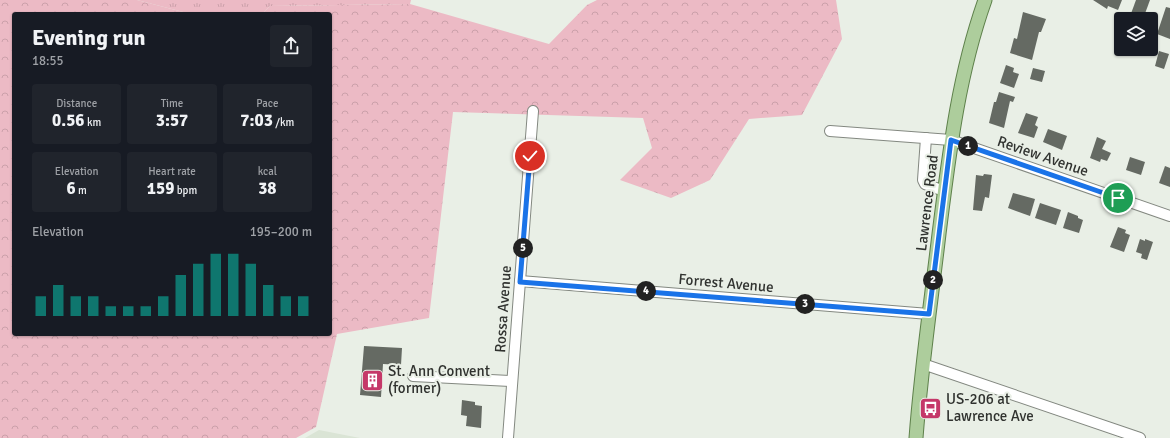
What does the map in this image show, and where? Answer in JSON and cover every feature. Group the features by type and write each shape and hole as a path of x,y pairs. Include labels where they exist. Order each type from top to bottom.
{"main road":[{"name":"Lawrence Road","path":"916,438 923,364 951,140 966,63 984,0"}],"street":[{"name":"Rossa Avenue","path":"508,438 533,111"},
{"name":"Review Avenue","path":"830,131 951,140 1170,216"},
{"path":"926,138 924,184 944,191"},
{"name":"Forrest Avenue","path":"520,282 929,314"},
{"path":"923,364 1140,438"},
{"path":"413,376 512,381"}],"shaded area":[{"path":"319,430 360,438 305,438"}],"green space":[{"path":"0,0 137,0 183,12 12,12 12,336 332,336 332,12 264,12 270,6 410,4 549,44 587,5 597,0 836,0 842,39 802,115 749,119 710,180 671,198 620,180 652,148 643,118 453,112 429,318 337,334 316,427 296,438 0,438"},
{"path":"137,0 411,0 410,4 270,6 264,12 183,12"}],"building":[{"path":"1093,0 1122,0 1118,10 1108,6 1107,9"},
{"path":"1136,0 1150,0 1146,12 1132,12"},
{"path":"1166,7 1170,8 1170,39 1158,34"},
{"path":"1023,12 1046,19 1041,32 1039,32 1032,60 1010,53 1014,38 1017,39"},
{"path":"1159,51 1169,54 1164,69 1155,66"},
{"path":"1006,65 1014,68 1013,72 1019,74 1014,88 1000,83"},
{"path":"1033,68 1045,71 1042,82 1030,79"},
{"path":"999,92 1015,97 1013,102 1010,101 1004,128 989,123 994,102 996,102"},
{"path":"1026,113 1038,117 1035,125 1038,127 1034,138 1018,133"},
{"path":"1048,129 1067,136 1062,150 1043,142"},
{"path":"1097,137 1106,141 1102,149 1111,153 1107,161 1101,159 1100,162 1090,158"},
{"path":"1130,157 1145,162 1141,175 1126,170"},
{"path":"1165,166 1170,168 1170,187 1159,183"},
{"path":"984,174 992,175 989,198 985,197 982,211 973,210 976,175 983,176"},
{"path":"1013,193 1035,199 1030,216 1008,208"},
{"path":"1040,203 1061,210 1056,225 1035,218"},
{"path":"1068,212 1083,220 1079,233 1063,228"},
{"path":"1118,227 1126,230 1125,233 1130,235 1124,252 1110,247"},
{"path":"1140,239 1153,242 1147,260 1141,258 1142,254 1136,252"},
{"name":"St. Ann Convent (former)","path":"364,346 402,348 401,365 383,364 381,397 360,395"},
{"path":"462,400 475,402 475,405 482,406 481,428 466,426 467,416 461,415"}],"place":[{"name":"St. Ann Convent (former)","path":"372,380"},
{"name":"US-206 at Lawrence Ave","path":"930,408"}],"route":[{"path":"530,156 520,282 929,314 951,140 1118,198"}]}
